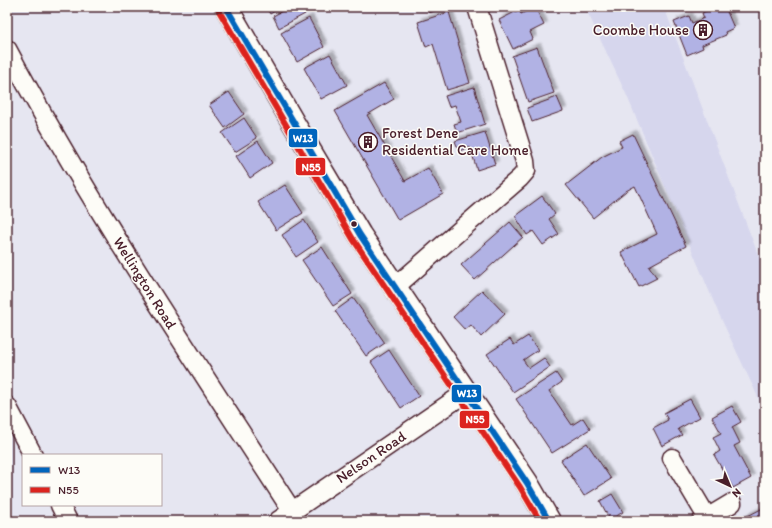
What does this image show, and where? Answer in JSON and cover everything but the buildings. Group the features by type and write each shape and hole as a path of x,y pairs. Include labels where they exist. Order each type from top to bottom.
{"main road":[{"path":"226,7 360,235 527,483 549,521"}],"street":[{"path":"395,287 520,178 526,170 525,161 477,7"},
{"name":"Wellington Road","path":"7,49 34,99 97,207 154,297 285,516"},
{"name":"Nelson Road","path":"285,516 465,393"},
{"path":"7,406 32,454"},
{"path":"672,458 704,519 732,503"},
{"path":"60,506 68,521"}],"shaded area":[{"path":"585,7 664,7 765,273 765,412 718,312 627,96"}],"transit line":[{"name":"W13","path":"226,7 360,235 527,483 549,521"},
{"name":"N55","path":"219,11 353,239 520,487 540,521"}],"place":[{"name":"Coombe House","path":"703,30"},
{"name":"Forest Dene Residential Care Home","path":"368,142"}]}
